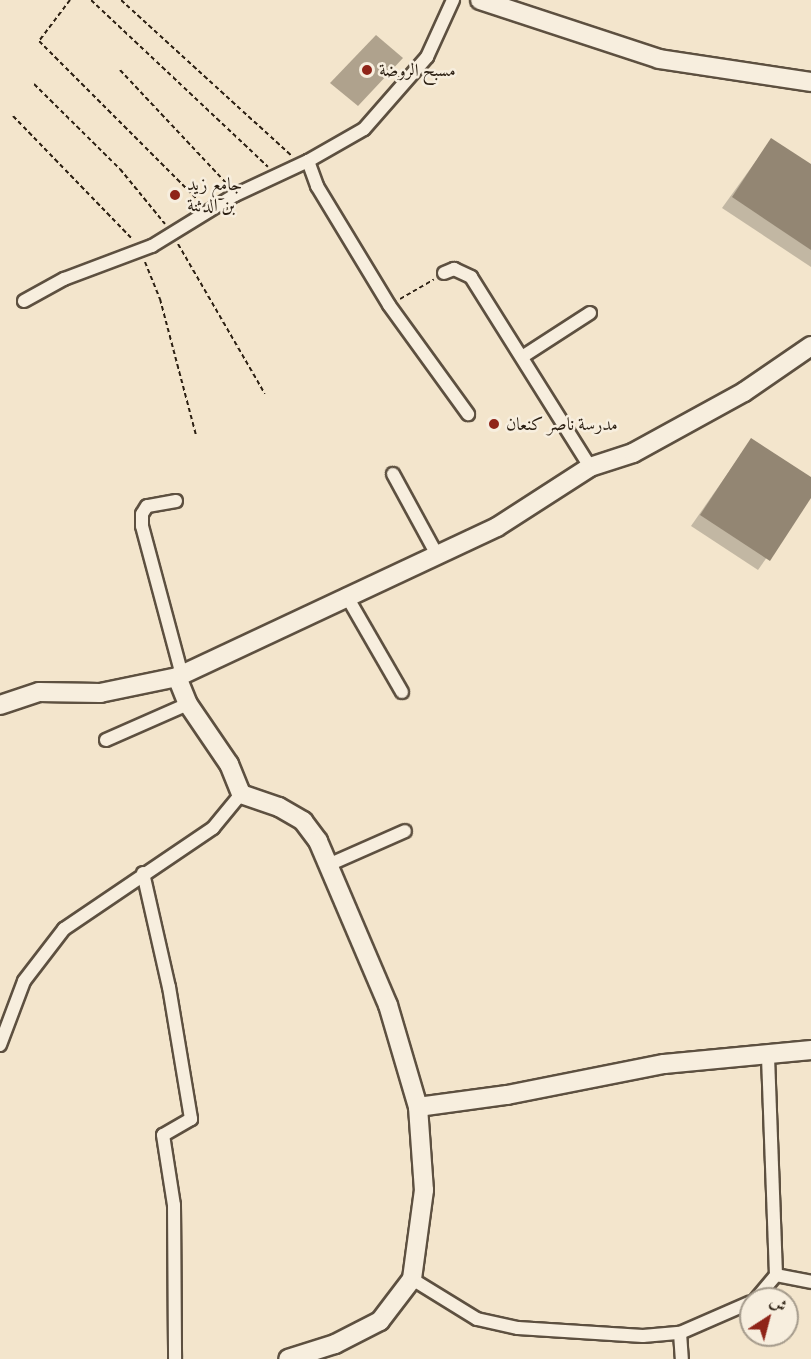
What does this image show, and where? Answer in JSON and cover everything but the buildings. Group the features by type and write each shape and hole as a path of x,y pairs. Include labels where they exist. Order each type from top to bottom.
{"street":[{"path":"24,301 64,279 141,251 235,195 304,163 364,129 407,84 428,57 453,0"},
{"path":"480,0 659,59 811,82"},
{"path":"304,163 389,305 468,414"},
{"path":"444,273 454,269 471,277 590,467"},
{"path":"522,357 590,313"},
{"path":"0,705 39,692 100,693 179,676 346,595 497,527 590,467 633,453 767,379 811,346"},
{"path":"393,474 436,553"},
{"path":"176,501 147,506 142,514 142,526 188,704 229,764 241,794 279,807 303,821 318,841 388,1005 418,1107 424,1190 412,1280 380,1321 335,1344 288,1359"},
{"path":"346,595 402,692"},
{"path":"106,740 188,704"},
{"path":"0,1045 24,981 50,945 79,917 213,828 241,794"},
{"path":"328,866 405,831"},
{"path":"143,873 169,987 191,1119 163,1135 174,1205 175,1359"},
{"path":"418,1107 507,1095 664,1064 768,1057 811,1050"},
{"path":"766,1287 776,1275 768,1057"},
{"path":"776,1275 811,1282"},
{"path":"412,1280 477,1320 509,1326 644,1335 680,1333 739,1307"},
{"path":"680,1333 682,1359"}],"path":[{"path":"70,0 39,41 208,213"},
{"path":"91,0 274,178"},
{"path":"122,0 304,163"},
{"path":"120,70 235,195"},
{"path":"34,84 120,170 171,233 266,394"},
{"path":"13,116 141,251 160,299 196,435"},
{"path":"389,305 444,273"}],"shaded area":[{"name":"مسبح الروضة","path":"376,35 403,58 358,106 330,83"}],"place":[{"name":"مسبح الروضة","path":"367,70"},
{"name":"جامع زيد بن الدثنة","path":"175,195"},
{"name":"مدرسة ناصر كنعان","path":"494,424"}]}
